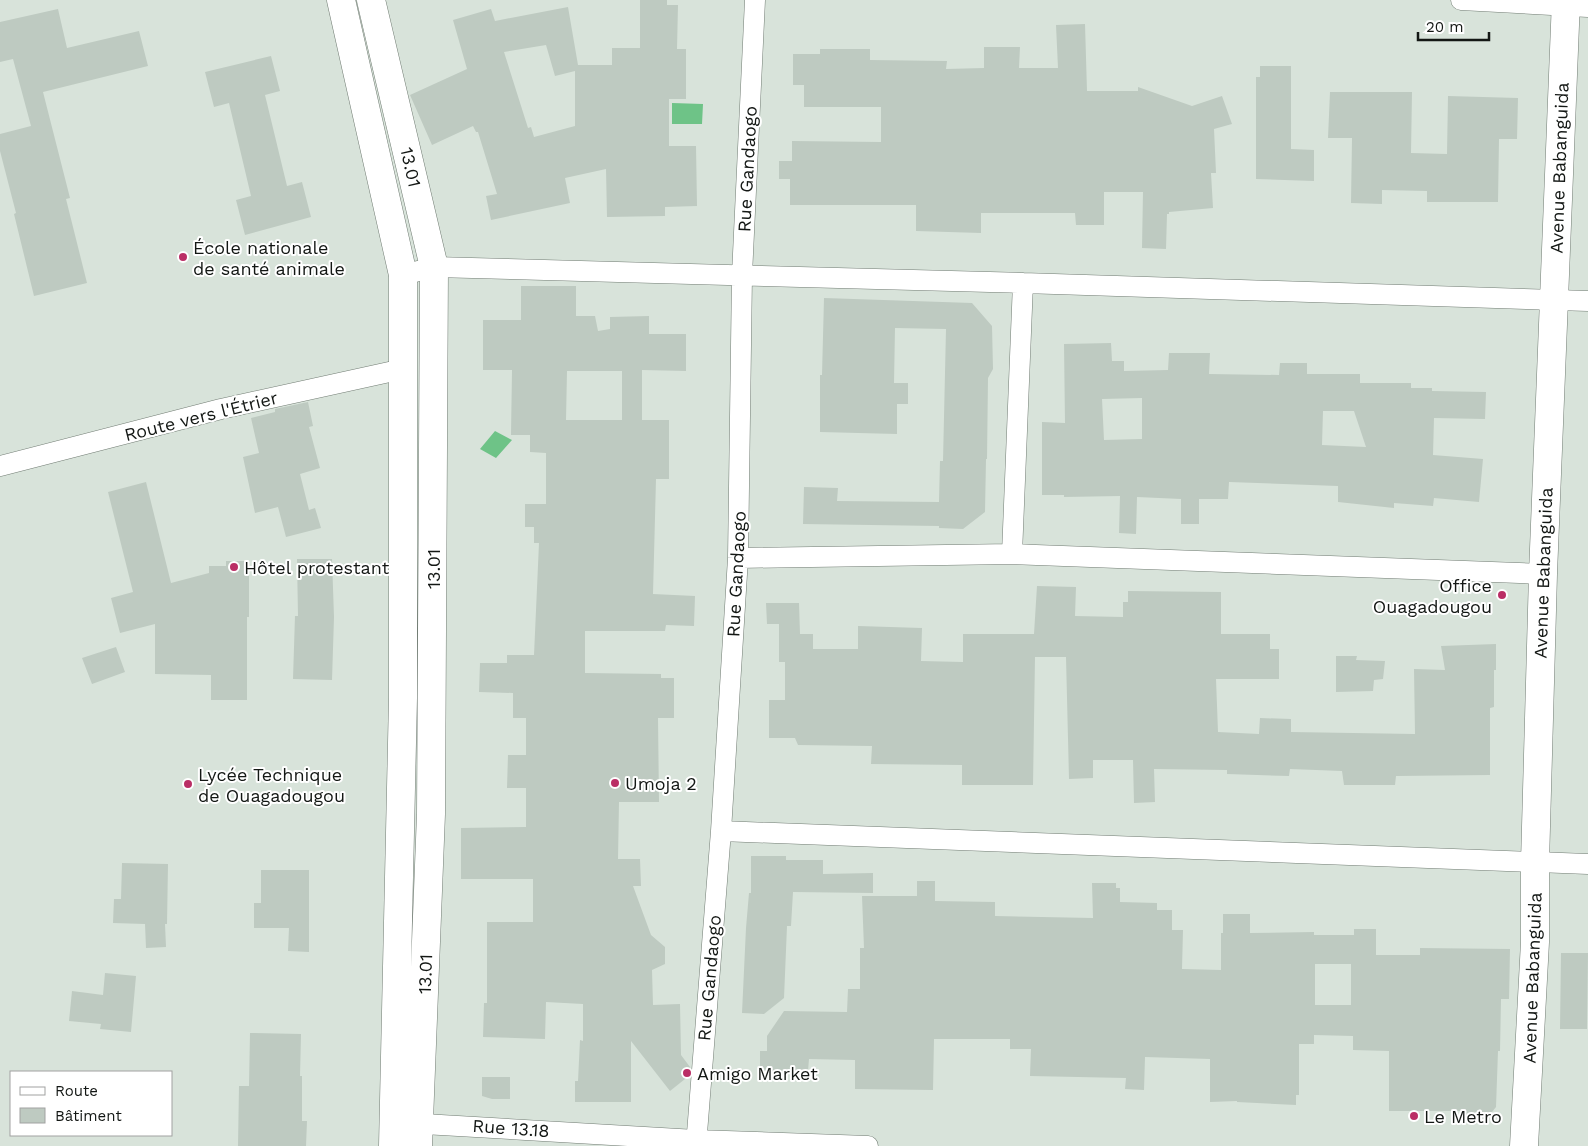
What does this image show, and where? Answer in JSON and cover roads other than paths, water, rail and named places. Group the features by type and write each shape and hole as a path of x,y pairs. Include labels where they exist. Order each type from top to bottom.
{"street":[{"name":"13.01","path":"340,0 403,275 406,1134"},
{"name":"13.01","path":"371,0 434,267 431,814 406,1134"},
{"name":"Rue Gandaogo","path":"696,1143 720,831 738,558 742,275 755,0"},
{"path":"1461,0 1573,4"},
{"name":"Avenue Babanguida","path":"1524,1146 1535,942 1535,863 1543,574 1553,300 1573,4"},
{"path":"403,275 434,267 1588,301"},
{"path":"1012,554 1023,283"},
{"name":"Route vers l'Étrier","path":"0,466 221,409 403,369"},
{"path":"738,558 1012,554 1543,574"},
{"path":"720,831 1588,864"},
{"name":"Rue 13.18","path":"406,1134 868,1146"}],"place":[{"name":"École nationale de santé animale","path":"183,257"},
{"name":"Hôtel protestant","path":"234,567"},
{"name":"Office Ouagadougou","path":"1502,595"},
{"name":"Umoja 2","path":"615,783"},
{"name":"Lycée Technique de Ouagadougou","path":"188,784"},
{"name":"Amigo Market","path":"687,1073"},
{"name":"Le Metro","path":"1414,1116"}]}
